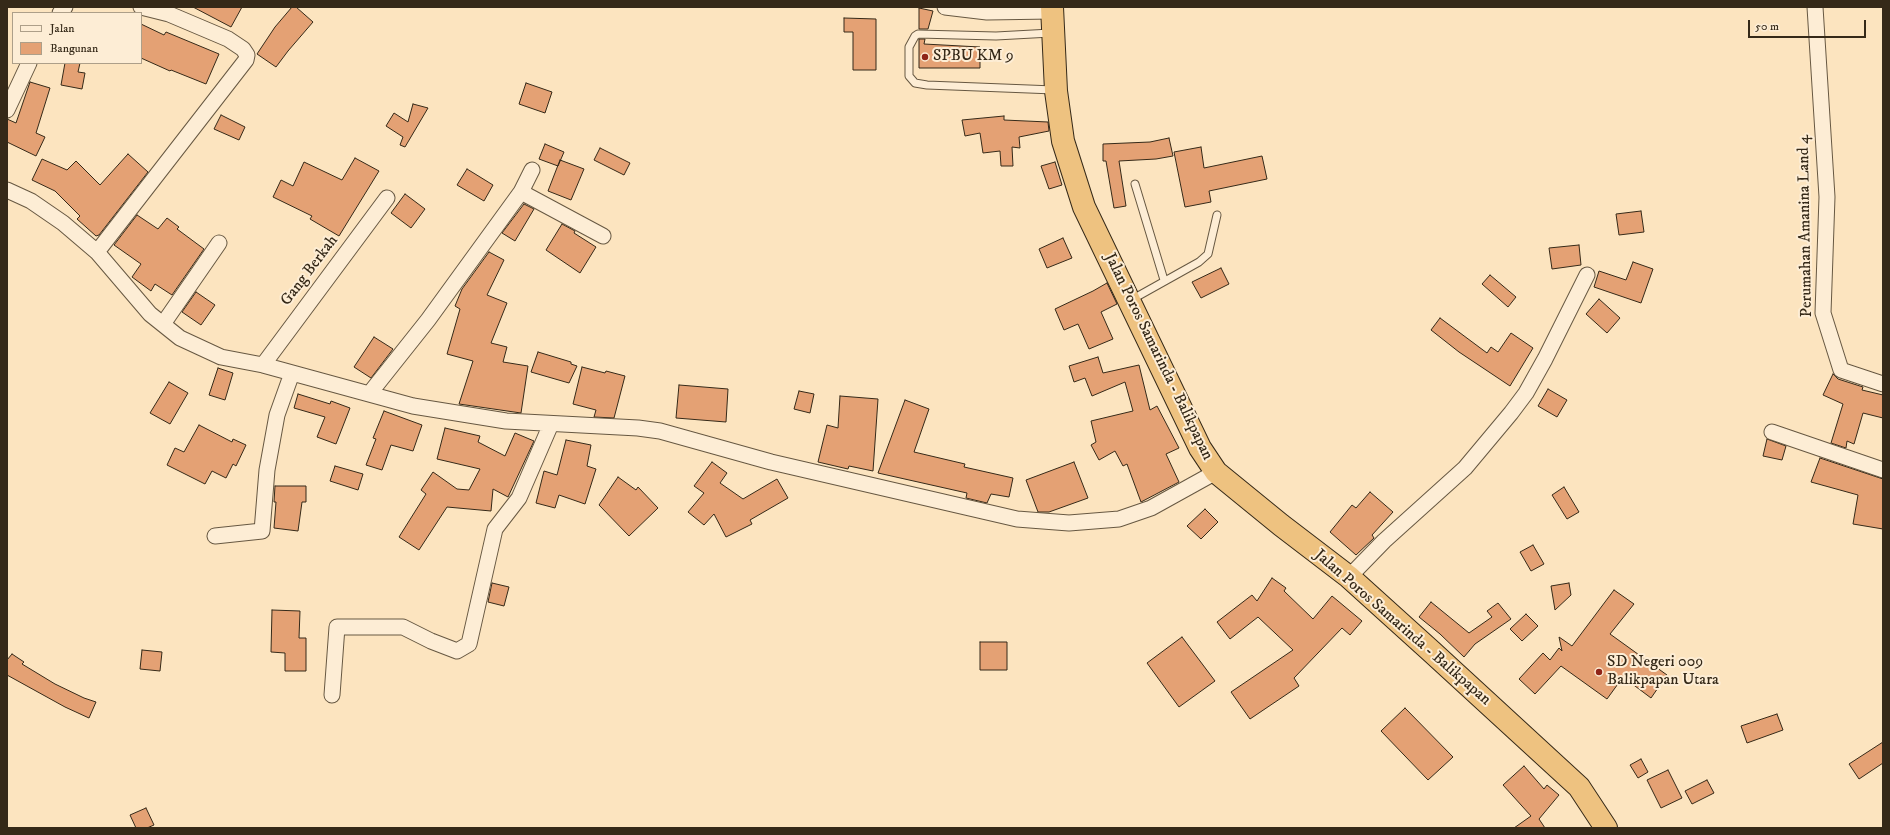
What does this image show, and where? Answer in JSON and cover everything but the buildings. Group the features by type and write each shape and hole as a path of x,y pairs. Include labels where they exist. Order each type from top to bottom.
{"highway":[{"name":"Jalan Poros Samarinda - Balikpapan","path":"1052,9 1056,90 1063,142 1084,207 1200,448 1216,472 1281,525 1349,577 1579,787 1606,828"}],"street":[{"path":"97,252 246,60 247,55 243,49 228,38 169,14 141,7"},
{"path":"945,7 987,12 1052,9"},
{"name":"Perumahan Amanina Land 4","path":"1815,7 1827,197 1823,313 1841,370 1883,384"},
{"path":"7,110 29,64"},
{"path":"370,393 428,320 521,192 532,170"},
{"path":"7,190 31,201 63,223 97,252 150,314 180,338 221,357 263,365 370,393 413,406 506,422 638,428 660,431 771,462 1017,519 1069,523 1119,519 1150,508 1216,472"},
{"path":"521,192 603,236"},
{"name":"Gang Berkah","path":"263,365 387,198"},
{"path":"163,324 219,243"},
{"path":"1349,577 1384,541 1465,468 1511,413 1526,393 1545,359 1587,275"},
{"path":"215,536 262,531 267,470 277,415 292,373"},
{"path":"332,695 337,627 404,627 432,641 457,651 469,644 495,529 519,498 551,424"},
{"path":"1772,432 1883,470"}],"lane":[{"path":"1054,32 996,36 918,34 915,36 909,47 908,76 915,84 1056,90"},
{"path":"1135,184 1164,280"},
{"path":"1129,301 1164,280 1199,262 1208,254 1217,215"}],"place":[{"name":"SPBU KM 9","path":"925,57"},
{"name":"SD Negeri 009 Balikpapan Utara","path":"1599,672"}]}
